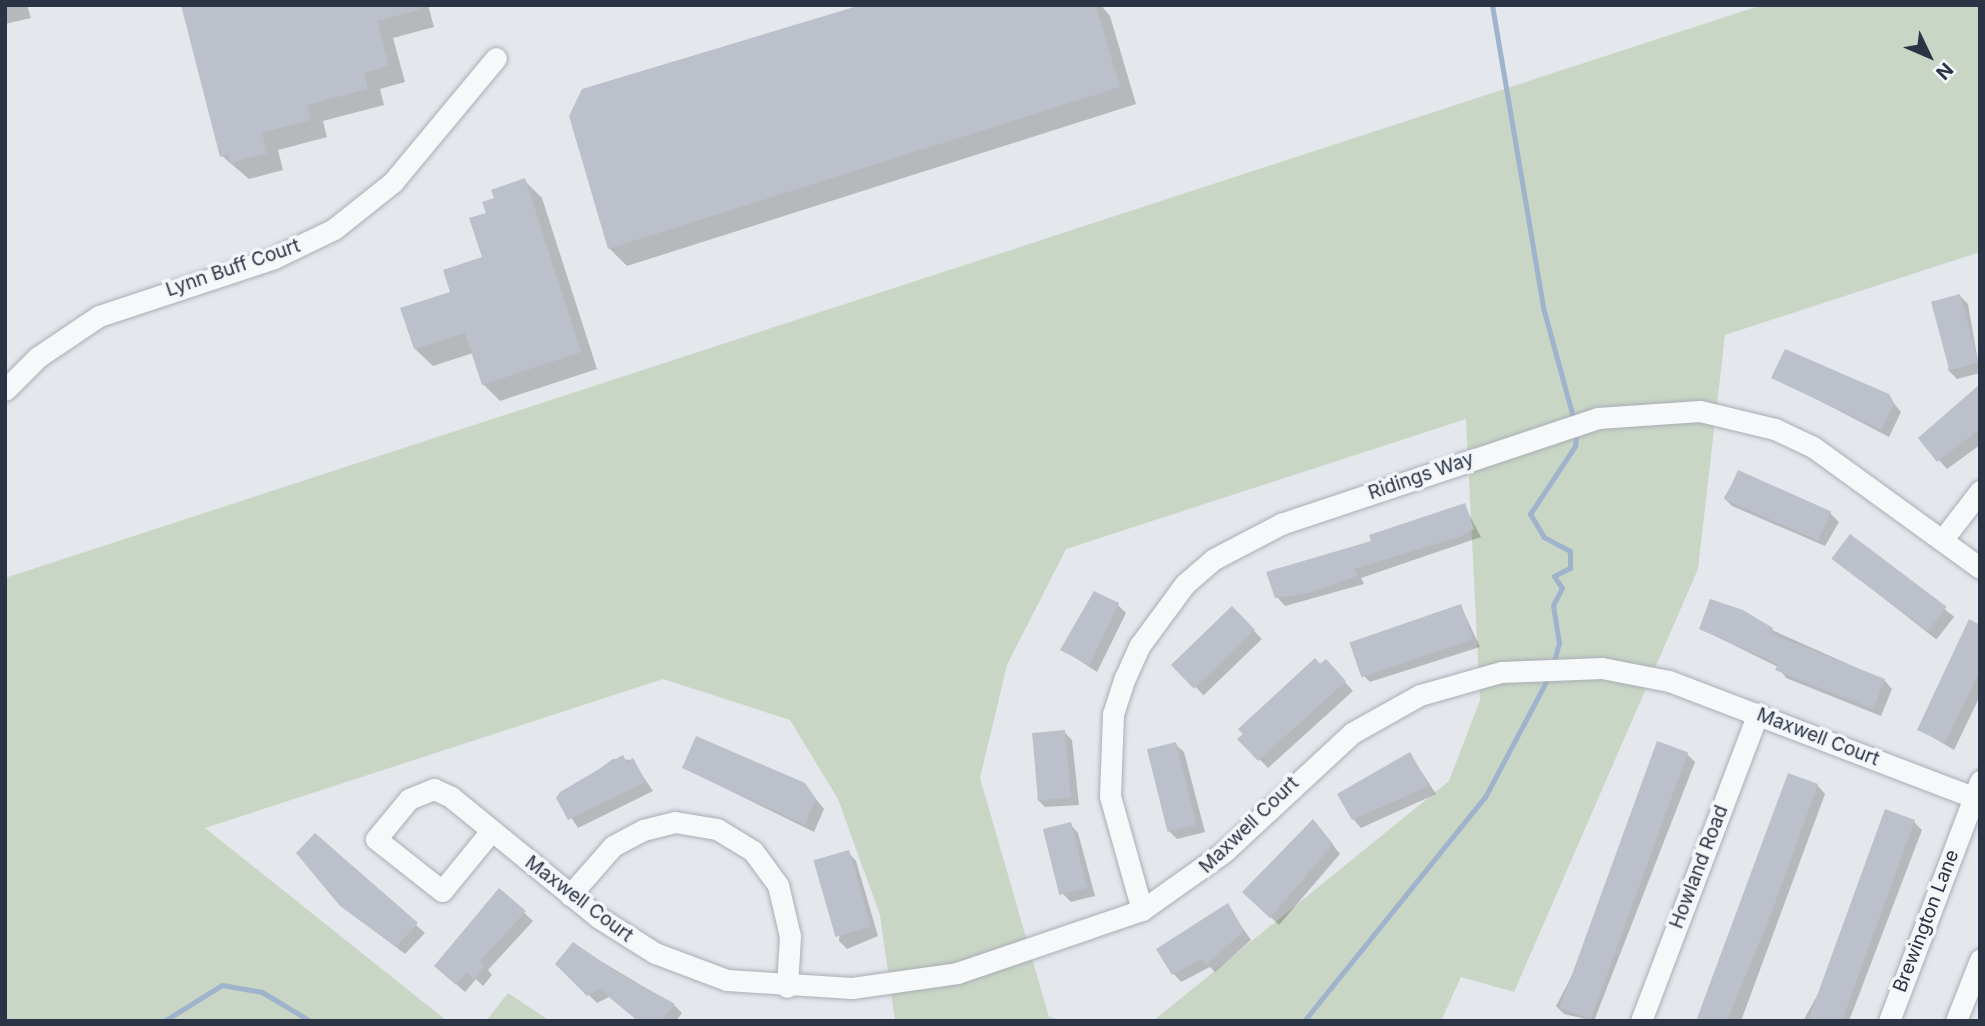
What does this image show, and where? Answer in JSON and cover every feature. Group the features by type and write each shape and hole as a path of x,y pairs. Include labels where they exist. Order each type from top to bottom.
{"street":[{"name":"Lynn Buff Court","path":"5,390 38,357 99,316 274,258 334,229 393,182 496,58"},
{"name":"Ridings Way","path":"1142,910 1117,836 1108,753 1113,714 1135,656 1178,593 1214,559 1281,524 1598,418 1700,411 1775,429 1845,467 1980,568"},
{"path":"1944,539 1980,491"},
{"name":"Maxwell Court","path":"491,831 442,891 376,839 409,799 434,789 491,831 625,936 694,970 788,987 852,988 957,973 1142,910 1204,870 1312,764 1386,711 1462,680 1543,668 1577,667 1656,677 1978,793"},
{"name":"Howland Road","path":"1641,1021 1758,713"},
{"name":"Brewington Lane","path":"1889,1021 1978,793"},
{"path":"570,895 613,846 643,830 675,822 717,829 753,851 778,885 790,936 788,987"},
{"path":"1956,1021 1980,960"}],"green space":[{"path":"1762,5 1980,5 1980,252 1725,335 1698,569 1514,992 1461,977 1441,1021 1153,1021 1449,781 1480,700 1466,419 1066,549 1007,665 980,778 1049,1017 1066,1021 895,1021 880,915 838,799 790,720 663,679 205,828 447,1021 5,1021 5,578"},
{"path":"508,993 550,1021 486,1021"}],"building":[{"path":"181,5 418,5 418,10 377,21 389,66 364,73 368,89 307,105 311,120 262,133 267,153 231,163 228,155 220,157"},
{"path":"861,5 1096,5 1120,87 608,249 569,116 582,89"},
{"path":"525,178 581,352 482,385 465,333 414,349 400,308 450,292 443,270 482,257 469,218 486,213 482,202 494,198 491,190"},
{"path":"1960,294 1978,363 1949,370 1931,302"},
{"path":"1785,349 1889,394 1894,403 1881,430 1771,378"},
{"path":"1980,384 1980,429 1937,462 1918,438"},
{"path":"1738,470 1831,511 1818,541 1725,499"},
{"path":"1465,503 1474,529 1459,537 1354,569 1357,576 1309,593 1275,598 1266,572 1371,541 1369,535"},
{"path":"1850,534 1947,607 1928,632 1831,559"},
{"path":"1094,591 1119,603 1089,665 1060,650"},
{"path":"1710,599 1743,610 1773,628 1771,634 1885,679 1873,709 1775,670 1778,664 1699,629"},
{"path":"1461,604 1473,639 1361,677 1349,642"},
{"path":"1232,606 1255,630 1194,689 1171,665"},
{"path":"1969,619 1980,625 1980,670 1945,743 1917,730"},
{"path":"1315,658 1320,664 1326,659 1346,681 1258,761 1237,739 1243,734 1238,729"},
{"path":"1065,730 1071,798 1038,801 1032,733"},
{"path":"696,736 805,783 816,799 805,825 682,768"},
{"path":"1657,741 1688,752 1591,1019 1560,1008"},
{"path":"1176,742 1197,824 1167,832 1147,749"},
{"path":"1410,752 1429,786 1352,820 1337,794"},
{"path":"623,755 627,762 633,758 646,782 568,820 556,798 560,792"},
{"path":"1788,773 1818,784 1771,914 1727,1021 1696,1021"},
{"path":"1885,809 1915,820 1842,1021 1808,1021"},
{"path":"1313,819 1333,844 1270,918 1242,892"},
{"path":"1071,822 1087,888 1059,895 1043,829"},
{"path":"315,833 418,923 396,947 340,906 296,853"},
{"path":"849,850 871,927 835,937 813,860"},
{"path":"499,888 526,911 480,961 485,966 474,979 467,972 456,985 434,966"},
{"path":"1228,903 1244,931 1206,965 1202,959 1172,975 1156,949"},
{"path":"573,942 615,971 675,1004 661,1021 639,1021 600,989 587,996 555,964"}],"waterway":[{"path":"1492,5 1544,311 1574,421"},
{"path":"1553,665 1559,643 1553,605 1562,588 1554,576 1570,568 1570,551 1544,537 1530,514 1575,446 1577,430"},
{"path":"1304,1021 1485,797 1550,674"},
{"path":"164,1021 222,985 262,992 310,1021"}]}
